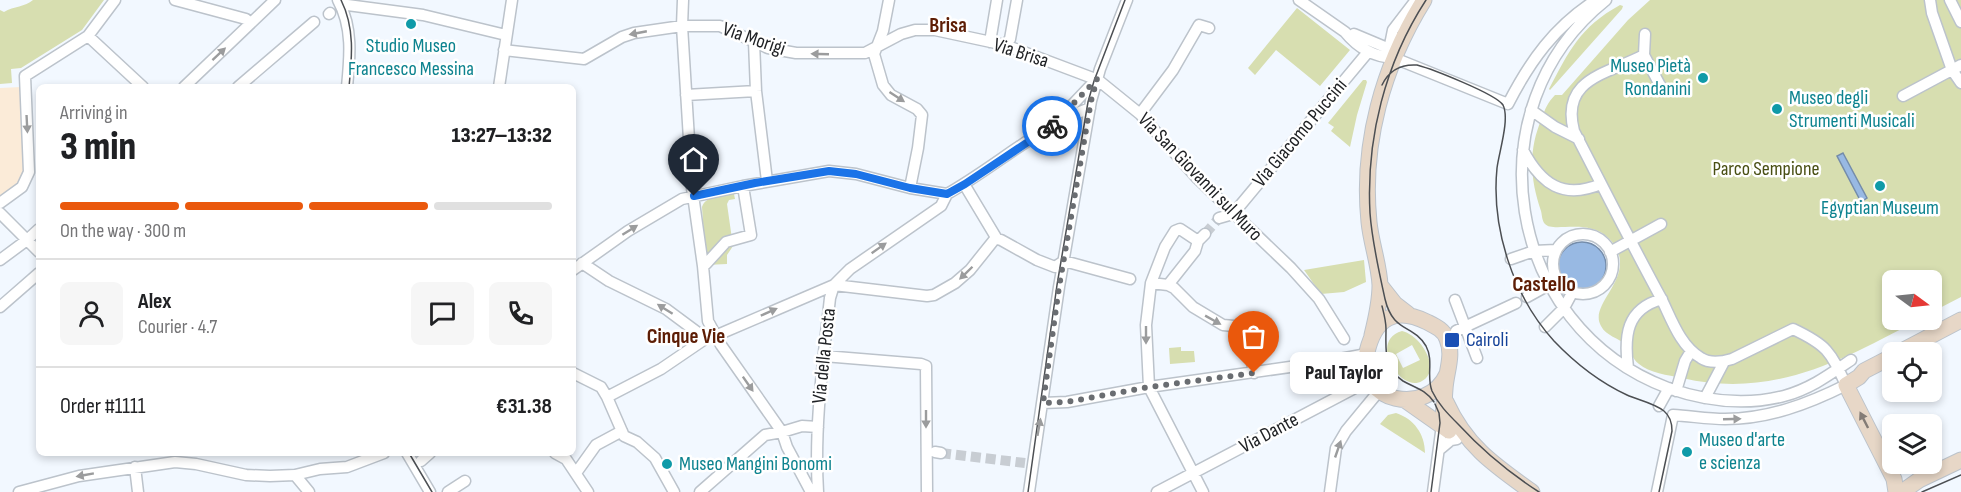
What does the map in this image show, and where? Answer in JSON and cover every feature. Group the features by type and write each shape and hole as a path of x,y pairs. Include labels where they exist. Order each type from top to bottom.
{"street":[{"path":"0,203 22,187 29,172 26,76 88,36 115,0"},
{"path":"175,0 246,19 250,24"},
{"path":"189,84 275,0"},
{"path":"683,0 682,26 686,95 694,196 704,265 708,321 715,336 782,432 787,447 811,492"},
{"path":"889,0 883,31 874,54 886,90 922,115 910,188"},
{"path":"990,42 997,0"},
{"path":"1005,45 1010,39 1017,0"},
{"path":"1029,492 1090,108 1097,79 1127,0"},
{"path":"1299,0 1345,32 1350,38 1370,47 1391,63 1508,104 1540,49 1583,8 1596,0"},
{"name":"Via Giacomo Puccini","path":"1233,214 1370,47 1383,34 1393,30 1416,0"},
{"path":"1424,0 1391,63 1376,117 1370,153 1367,179 1368,220 1380,285 1377,315 1366,354 1365,368 1374,386 1405,400 1532,492"},
{"path":"1606,0 1587,15 1552,61 1531,110 1523,150 1521,179 1524,209 1534,251 1553,282 1564,308 1589,338 1628,368 1672,389 1705,398 1735,402 1785,396 1834,382 1882,362"},
{"path":"1930,0 1932,13 1961,84"},
{"path":"347,84 349,39 342,1 423,15 506,35"},
{"path":"1932,13 1950,2 1960,17"},
{"path":"499,84 511,3"},
{"path":"242,84 314,22"},
{"path":"1140,114 1173,70 1199,25 1209,28"},
{"name":"Via Morigi","path":"504,50 577,59 590,57 622,37 634,33 682,26 720,26 754,42 784,52 857,54 877,47"},
{"name":"Via Brisa","path":"877,47 901,34 915,30 935,30 1005,45 1097,79"},
{"path":"1391,63 1390,45 1393,30"},
{"path":"1645,34 1644,55 1661,87"},
{"path":"88,36 140,84"},
{"path":"754,42 756,91 767,181"},
{"path":"1644,55 1585,83 1573,100 1572,120 1601,184 1679,333 1691,351 1701,359 1709,362 1724,362 1794,328 1823,346 1831,354 1838,370 1834,382"},
{"path":"1903,96 1956,68"},
{"path":"1054,124 1097,79"},
{"name":"Via San Giovanni sul Muro","path":"1097,79 1140,114 1196,177 1300,278 1319,299 1344,339"},
{"path":"686,95 756,91"},
{"path":"607,396 661,369 708,337 834,285 850,268 941,206 947,194 1054,124 1090,108"},
{"path":"1531,110 1555,127 1579,139"},
{"path":"1523,150 1542,178 1556,186 1582,191 1601,184"},
{"path":"577,266 682,199 767,181 829,171 856,174 910,188 947,194"},
{"path":"704,265 726,242 751,235 744,186"},
{"path":"967,189 997,239 1055,267 1064,261 1130,279"},
{"path":"0,213 36,249"},
{"path":"1220,218 1233,214"},
{"path":"1610,252 1661,224"},
{"path":"1168,285 1195,251 1201,238 1180,229 1175,231 1165,246 1150,283 1146,325 1150,389 1203,492"},
{"path":"0,260 36,232"},
{"path":"1582,234 1592,235 1600,239 1610,252 1612,271 1604,286 1590,293 1572,293 1553,282 1552,265 1556,250 1568,238 1582,234"},
{"path":"834,285 934,295 955,283 970,270 997,239"},
{"path":"1510,260 1534,251 1556,250"},
{"path":"577,266 666,309 701,335 715,336"},
{"path":"0,307 36,276"},
{"path":"1527,297 1553,282"},
{"path":"1150,283 1174,288 1193,307 1223,325 1245,327 1254,373"},
{"name":"Via della Posta","path":"818,492 816,465 818,427 830,298 834,285"},
{"path":"1380,285 1395,304 1408,314 1433,325 1445,334 1450,350 1433,492"},
{"path":"1545,327 1564,308 1572,293"},
{"path":"1628,368 1625,345 1636,313 1649,303 1662,299"},
{"path":"1455,300 1461,329 1477,358"},
{"path":"1461,329 1515,303"},
{"path":"1372,335 1385,319 1408,314"},
{"path":"1919,342 1961,320"},
{"path":"1659,406 1672,389 1691,351"},
{"path":"1043,403 1067,402 1366,354"},
{"path":"824,356 926,366 927,492"},
{"path":"1657,492 1673,415 1725,419 1754,417 1793,407 1834,382 1838,370 1851,360"},
{"path":"1705,398 1724,362"},
{"path":"576,374 601,387 624,436 655,458 674,492"},
{"path":"1405,400 1426,396 1441,385 1447,374"},
{"path":"1834,382 1894,479 1896,492"},
{"path":"1330,492 1336,448 1361,412 1374,386"},
{"name":"Via Dante","path":"1157,492 1346,393 1374,386"},
{"path":"1689,412 1692,395"},
{"path":"1445,399 1464,441"},
{"path":"700,492 765,435 802,426 818,427"},
{"path":"576,473 596,444 622,430"},
{"path":"1439,450 1452,440 1464,441"},
{"path":"19,492 79,476 175,458 253,476 295,475 320,469 347,467 376,456"},
{"path":"409,456 430,492"},
{"path":"422,461 427,456"},
{"path":"561,456 576,473 588,492"},
{"path":"1902,492 1919,480 1961,459"},
{"path":"135,467 138,492"},
{"path":"295,475 309,492"},
{"path":"448,492 465,482"}],"shaded area":[{"path":"21,87 25,176 0,198 0,88"}],"green space":[{"path":"33,0 104,0 82,30 21,68 11,69 12,83 0,84 0,10 4,12"},
{"name":"Parco Sempione","path":"1650,0 1961,0 1961,297 1942,307 1942,270 1882,270 1882,330 1898,330 1833,362 1776,380 1746,384 1715,383 1682,378 1643,367 1626,345 1603,329 1599,318 1619,269 1620,258 1615,246 1607,236 1597,230 1550,227 1545,224 1535,187 1532,164 1537,130 1550,100 1555,95 1562,95 1628,20"},
{"path":"1620,5 1623,6 1622,9 1550,90 1563,63 1585,31 1606,13"},
{"path":"1297,8 1350,50 1320,86 1276,50 1255,75 1248,68"},
{"path":"1363,80 1367,82 1350,147 1331,131 1334,127 1328,123"},
{"path":"734,194 735,199 729,200 727,204 733,246 727,255 727,264 706,265 702,207 711,198"},
{"path":"1364,260 1366,282 1344,292 1321,294 1304,270"},
{"path":"1402,331 1409,334 1427,353 1430,369 1428,376 1422,381 1413,383 1405,380 1391,364 1388,344 1392,336","holes":["1412,345 1420,360 1403,368 1396,354"]},
{"path":"1181,347 1181,351 1194,351 1195,362 1170,364 1169,348"},
{"path":"1396,413 1408,419 1417,428 1423,440 1425,453 1380,424 1388,415"}],"water":[{"path":"1843,153 1867,198 1861,202 1837,156"},
{"path":"1577,242 1587,242 1599,249 1606,261 1606,271 1599,283 1587,290 1577,290 1562,279 1558,271 1558,261 1569,246"}],"tunnel":[{"path":"1205,234 1219,218"},
{"path":"941,453 1025,463"}],"tram line":[{"path":"341,0 349,21 351,54 349,84"},
{"path":"1028,492 1057,285 1088,102 1125,0"},
{"path":"1426,0 1399,49 1389,76 1381,102 1371,157 1371,224 1385,299 1393,318 1421,339 1426,346 1429,357 1430,385 1434,396 1444,409 1486,452 1539,492"},
{"path":"1382,85 1388,75 1396,69 1417,65 1477,89 1503,105 1505,118 1497,168 1496,191 1502,237 1516,282 1540,323 1570,357 1607,384 1627,395 1656,406 1668,415 1672,431 1659,492"},
{"path":"1382,306 1386,323 1387,358 1392,370 1403,381 1427,394 1434,402"},
{"path":"1431,492 1440,423 1435,404"},
{"path":"411,456 432,492"},
{"path":"1922,492 1961,475"}],"way so far":[{"path":"1052,126 1097,79 1091,101 1059,287 1043,403 1067,402 1149,387 1254,373"}],"place":[{"name":"Studio Museo Francesco Messina","path":"411,24"},
{"name":"Museo Pietà Rondanini","path":"1703,78"},
{"name":"Museo degli Strumenti Musicali","path":"1777,109"},
{"name":"Egyptian Museum","path":"1880,186"},
{"name":"Cairoli","path":"1452,340"},
{"name":"Paul Taylor","path":"1254,373"},
{"name":"Museo d'arte e scienza","path":"1687,452"},
{"name":"Museo Mangini Bonomi","path":"667,464"}],"district":[{"name":"Brisa","path":"948,25"},
{"name":"Castello","path":"1544,284"},
{"name":"Cinque Vie","path":"686,336"}],"route":[{"path":"694,196 829,171 856,174 910,188 947,194 1052,126"}]}
